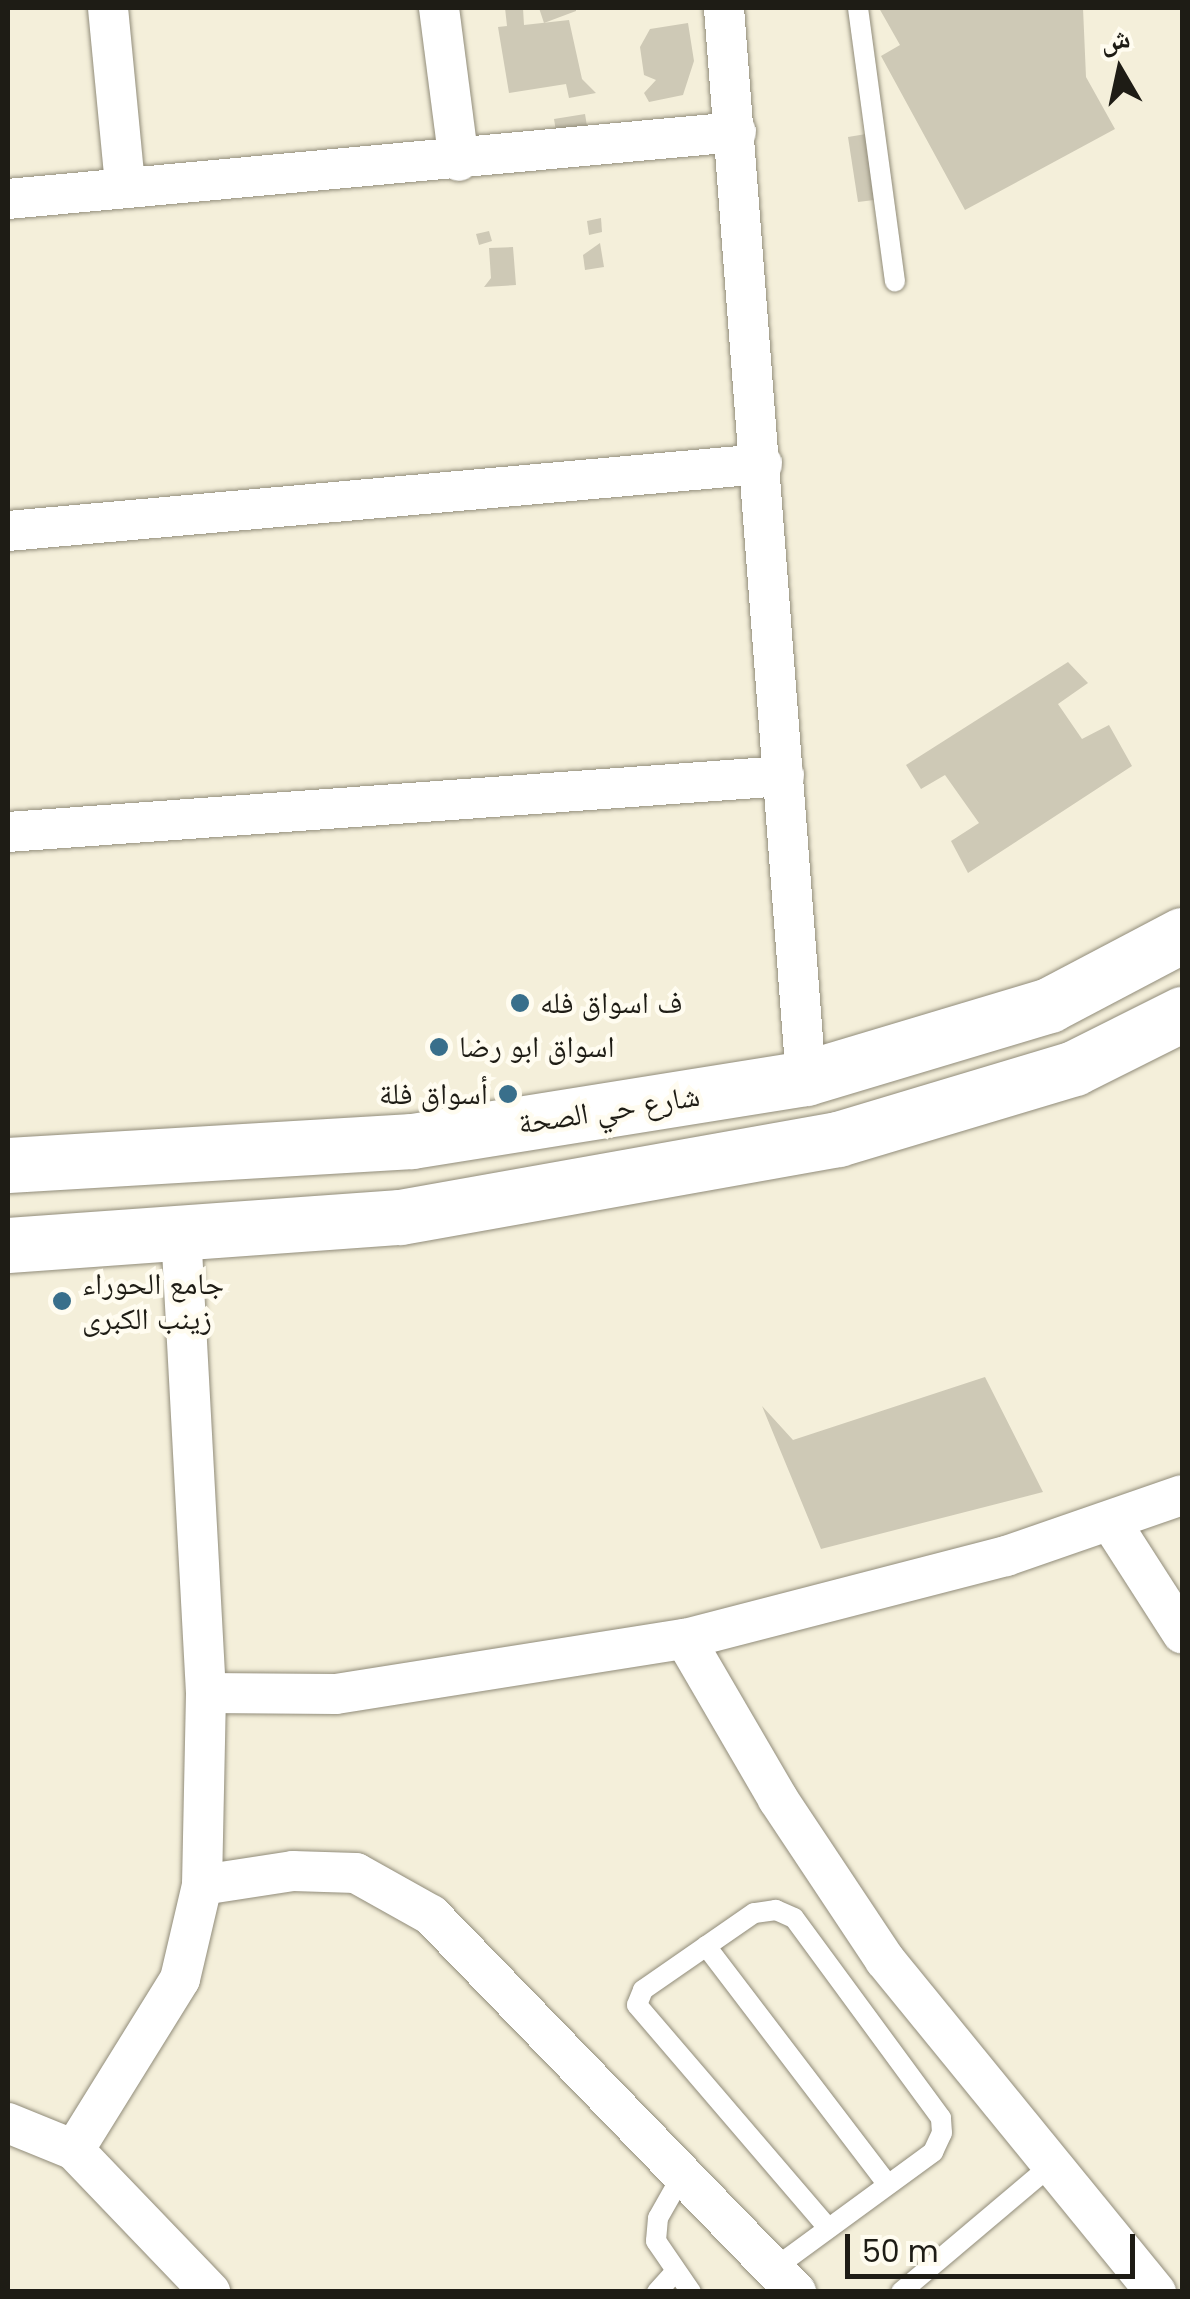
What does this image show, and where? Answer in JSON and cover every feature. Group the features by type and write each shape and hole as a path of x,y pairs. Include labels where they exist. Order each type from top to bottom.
{"main road":[{"name":"شارع حي الصحة","path":"8,1166 412,1141 806,1078 1049,1005 1182,935"},
{"path":"8,1246 292,1230 400,1217 838,1138 1074,1068 1182,1014"},
{"path":"400,1217 377,1192 376,1174 395,1147 412,1141"},
{"path":"292,1151 318,1169 324,1198 306,1224 292,1230"}],"street":[{"path":"108,8 126,184"},
{"path":"439,8 459,161"},
{"path":"724,8 762,464 806,1078"},
{"path":"8,199 126,184 459,161 736,132"},
{"path":"8,531 762,464"},
{"path":"8,832 784,776"},
{"path":"74,2150 180,1978 202,1885 206,1694 182,1235"},
{"path":"206,1694 336,1694 684,1639 1112,1524 1182,1495"},
{"path":"1112,1524 1182,1633"},
{"path":"684,1639 830,1880 1049,2167 1156,2292"},
{"path":"202,1885 293,1871 356,1873 431,1915 786,2279"},
{"path":"8,2122 74,2150 210,2292"}],"lane":[{"path":"858,8 896,282"},
{"path":"786,2279 828,2228 932,2152 940,2118 794,1918 776,1910 754,1912 644,1990 638,2005 828,2228"},
{"path":"706,1946 888,2185"},
{"path":"901,2292 1049,2167"},
{"path":"684,2172 658,2218 656,2241 674,2273 691,2292"},
{"path":"657,2292 674,2273"}],"building":[{"path":"505,8 523,8 524,25 569,20 582,79 596,93 569,98 566,84 509,93 498,27 507,26"},
{"path":"539,8 576,8 576,11 544,23"},
{"path":"879,8 1083,8 1086,77 1115,129 965,210 881,56 900,45"},
{"path":"688,23 694,61 683,95 649,102 644,93 656,80 644,75 640,47 650,29"},
{"path":"585,114 588,132 557,137 554,119"},
{"path":"872,133 882,199 858,202 848,137"},
{"path":"601,218 602,232 589,235 587,221"},
{"path":"489,231 492,241 479,245 476,234"},
{"path":"600,243 604,267 585,270 583,255"},
{"path":"513,247 516,285 484,287 491,278 489,248"},
{"path":"1068,662 1088,683 1058,704 1082,739 1109,725 1132,766 968,873 951,841 979,823 945,775 921,789 906,765"},
{"path":"985,1377 1043,1492 821,1549 762,1406 793,1440"}],"place":[{"name":"ف اسواق فله","path":"520,1003"},
{"name":"اسواق ابو رضا","path":"439,1047"},
{"name":"أسواق فلة","path":"508,1094"},
{"name":"جامع الحوراء زينب الكبرى","path":"62,1301"}]}
